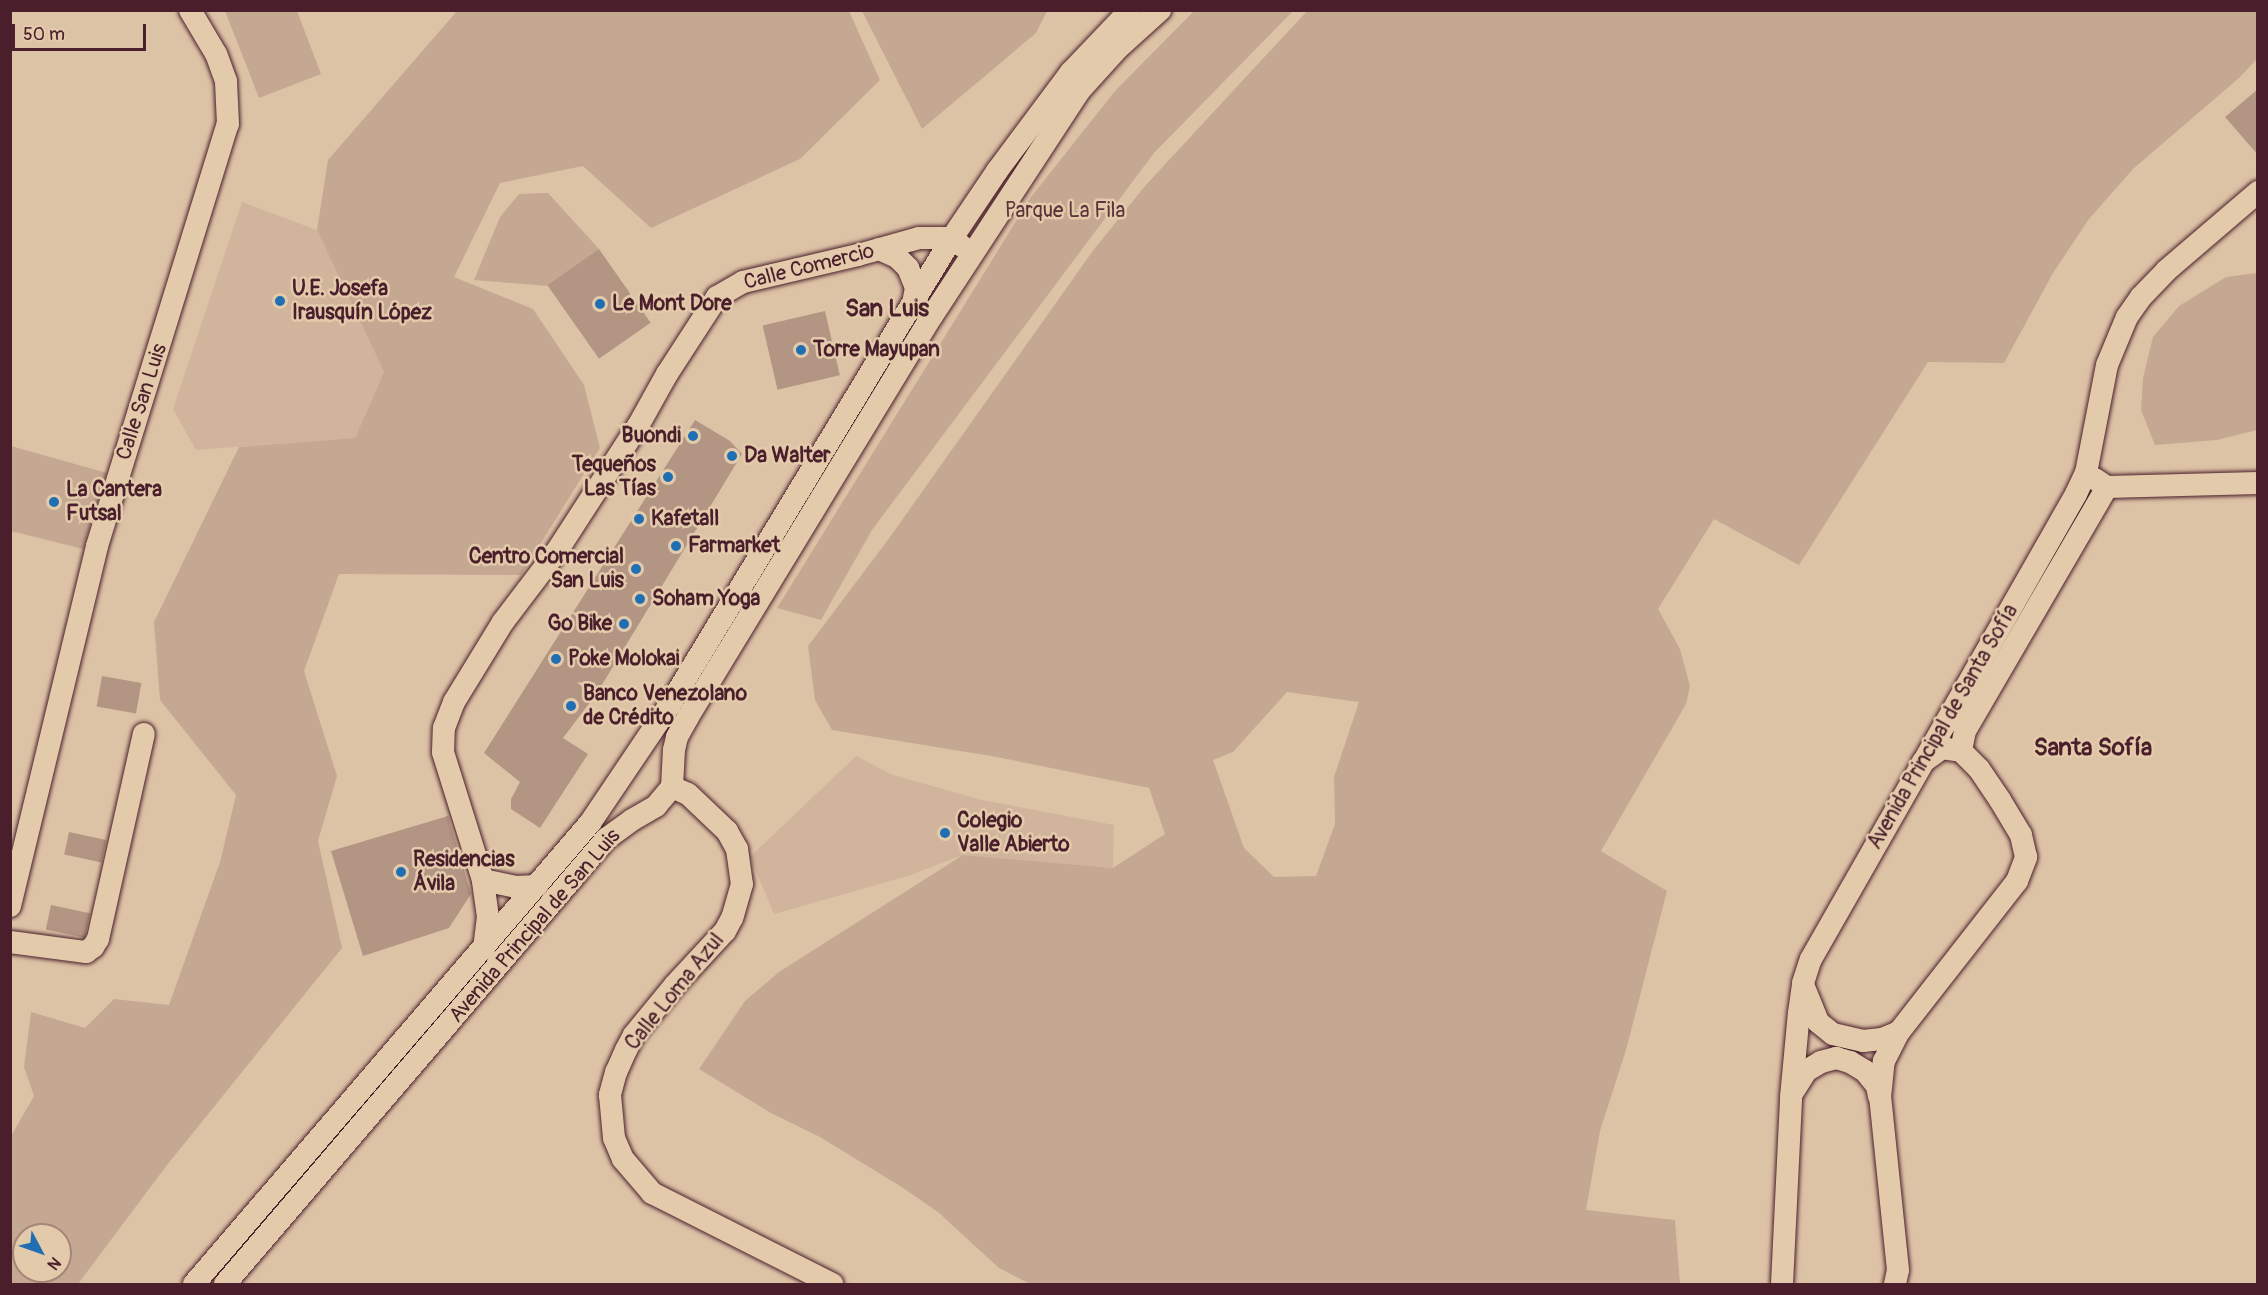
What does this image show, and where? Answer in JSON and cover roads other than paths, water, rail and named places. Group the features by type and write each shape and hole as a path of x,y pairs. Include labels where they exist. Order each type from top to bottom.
{"street":[{"name":"Calle San Luis","path":"10,906 14,872 97,546 228,124 226,81 216,54 190,10"},
{"name":"Avenida Principal de San Luis","path":"194,1284 484,950 590,823 635,758 952,238 1031,122 1071,72 1130,10"},
{"path":"673,780 677,736 775,576 829,482 959,276 1052,129 1079,91 1118,48 1160,10"},
{"path":"995,174 993,191 996,194 1001,196 1016,188"},
{"name":"Avenida Principal de Santa Sofía","path":"1782,1284 1791,1097 1803,982 1811,960 2076,494 2086,473 2107,365 2127,317 2167,270 2258,192"},
{"name":"Calle Comercio","path":"484,950 488,917 483,880 443,752 444,728 451,710 503,622 557,551 639,426 668,374 717,297 743,282 919,238 952,238"},
{"path":"952,238 960,242 964,249 965,258 959,276"},
{"path":"879,249 897,257 908,268 916,288 913,304"},
{"path":"2086,473 2107,486 2258,483"},
{"name":"Avenida Principal de Santa Sofía","path":"1895,1284 1898,1270 1880,1097 1884,1061 1899,1032 2017,881 2026,857 2021,835 2000,800 1979,769 1961,751 1965,731 2107,486"},
{"path":"10,942 86,952 93,947 98,939 144,734"},
{"path":"1920,766 1942,748 1961,751"},
{"name":"Calle Loma Azul","path":"635,758 650,755 658,757 673,780 728,831 737,849 741,884 732,918 725,931 675,985 634,1035 626,1050 616,1072 610,1095 614,1138 623,1159 652,1193 832,1284"},
{"name":"Avenida Principal de San Luis","path":"225,1284 606,839 625,824 656,806 673,780"},
{"path":"483,880 516,887 537,886"},
{"path":"1803,982 1808,1001 1818,1022 1833,1034 1873,1041 1899,1032"},
{"path":"1791,1097 1806,1071 1821,1062 1836,1058 1850,1062 1871,1076 1880,1097"}],"place":[{"name":"U.E. Josefa Irausquín López","path":"280,301"},
{"name":"Le Mont Dore","path":"600,304"},
{"name":"Torre Mayupan","path":"801,350"},
{"name":"Buondi","path":"693,436"},
{"name":"Da Walter","path":"732,456"},
{"name":"Tequeños Las Tías","path":"668,477"},
{"name":"La Cantera Futsal","path":"54,502"},
{"name":"Kafetall","path":"639,519"},
{"name":"Farmarket","path":"676,546"},
{"name":"Centro Comercial San Luis","path":"636,569"},
{"name":"Soham Yoga","path":"640,599"},
{"name":"Go Bike","path":"624,624"},
{"name":"Poke Molokai","path":"556,659"},
{"name":"Banco Venezolano de Crédito","path":"571,706"},
{"name":"Colegio Valle Abierto","path":"945,833"},
{"name":"Residencias Ávila","path":"401,872"}],"district":[{"name":"San Luis","path":"887,309"},
{"name":"Santa Sofía","path":"2093,748"}],"park label":[{"name":"Parque La Fila","path":"1065,211"}]}
